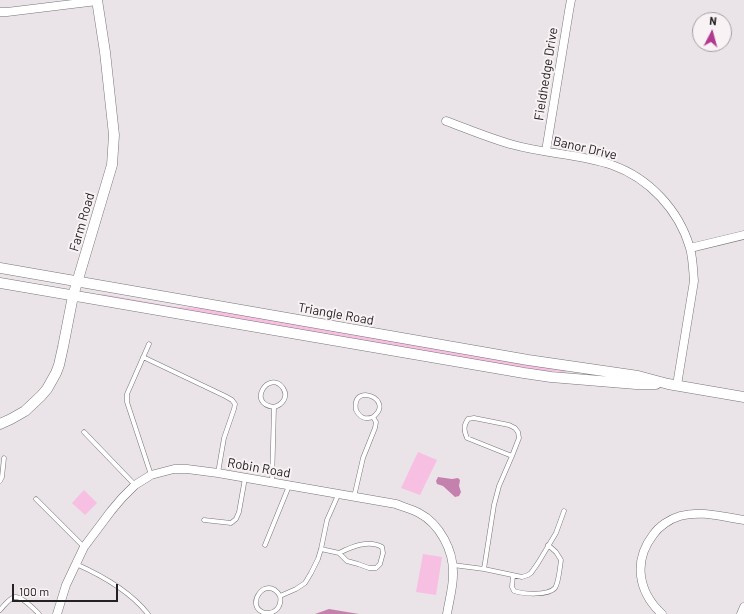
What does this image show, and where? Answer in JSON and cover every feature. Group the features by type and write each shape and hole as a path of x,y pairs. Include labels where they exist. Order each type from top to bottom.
{"street":[{"path":"0,12 97,0"},
{"name":"Farm Road","path":"0,424 11,419 36,401 47,389 56,373 63,347 73,296 112,165 114,135 97,0"},
{"name":"Fieldhedge Drive","path":"546,151 571,0"},
{"name":"Banor Drive","path":"446,121 515,146 594,160 612,165 632,174 644,182 652,188 671,208 683,230 690,248 694,281 672,385"},
{"path":"690,248 744,235"},
{"name":"Triangle Road","path":"0,268 535,361 638,376 672,385 744,397"},
{"name":"Triangle Road","path":"0,283 524,374 636,384 672,385"},
{"name":"Robin Road","path":"57,614 66,585 84,548 111,510 135,485 151,475 174,469 187,469 396,504 419,512 428,519 443,536 453,565 452,584 447,614"},
{"path":"662,614 656,609 646,594 641,580 640,571 643,553 655,532 669,520 694,514 706,514 744,520"},
{"path":"741,614 744,607"}],"lane":[{"path":"149,344 127,394 127,402 151,475"},
{"path":"143,357 225,396 232,400 235,404 224,438 218,474"},
{"path":"273,383 283,388 285,395 283,402 274,407 263,403 261,395 263,388 273,383"},
{"path":"369,395 376,398 378,401 378,412 373,417 369,419 361,417 356,410 356,402 361,396 369,395"},
{"path":"272,483 274,407"},
{"path":"354,497 363,458 375,428 376,422 373,417"},
{"path":"484,569 494,505 499,486 512,456 519,438 518,432 515,428 509,425 474,418 468,419 464,428 468,438 512,456"},
{"path":"84,432 135,485"},
{"path":"0,481 2,478 4,458"},
{"path":"204,520 231,524 236,520 239,512 245,478"},
{"path":"265,545 289,486"},
{"path":"280,596 296,590 305,583 321,549 327,520 338,494"},
{"path":"36,499 84,548"},
{"path":"453,565 484,569 522,577 528,576 556,533 564,511"},
{"path":"321,549 339,553 347,561 369,568 376,568 380,564 383,553 382,547 371,543 350,548 339,553"},
{"path":"513,575 512,587 514,591 522,593 544,592 550,591 554,588 557,583 561,560 556,552 548,545"},
{"path":"76,564 116,585 130,596 148,614"},
{"path":"266,588 270,588 278,592 280,596 281,604 273,613 269,614 261,611 256,605 256,596 266,588"},
{"path":"0,610 9,600 15,597 20,597 39,614"}],"shaded area":[{"path":"101,295 176,307 203,308 566,370 566,373 555,371 537,372"},
{"path":"418,452 437,460 420,495 401,488"},
{"path":"438,477 452,479 458,478 460,480 459,486 461,492 459,496 455,497 443,486 437,484 436,481"},
{"path":"84,490 97,503 85,515 72,503"},
{"path":"423,554 442,557 436,595 416,592"},
{"path":"329,609 359,614 315,614"}]}
